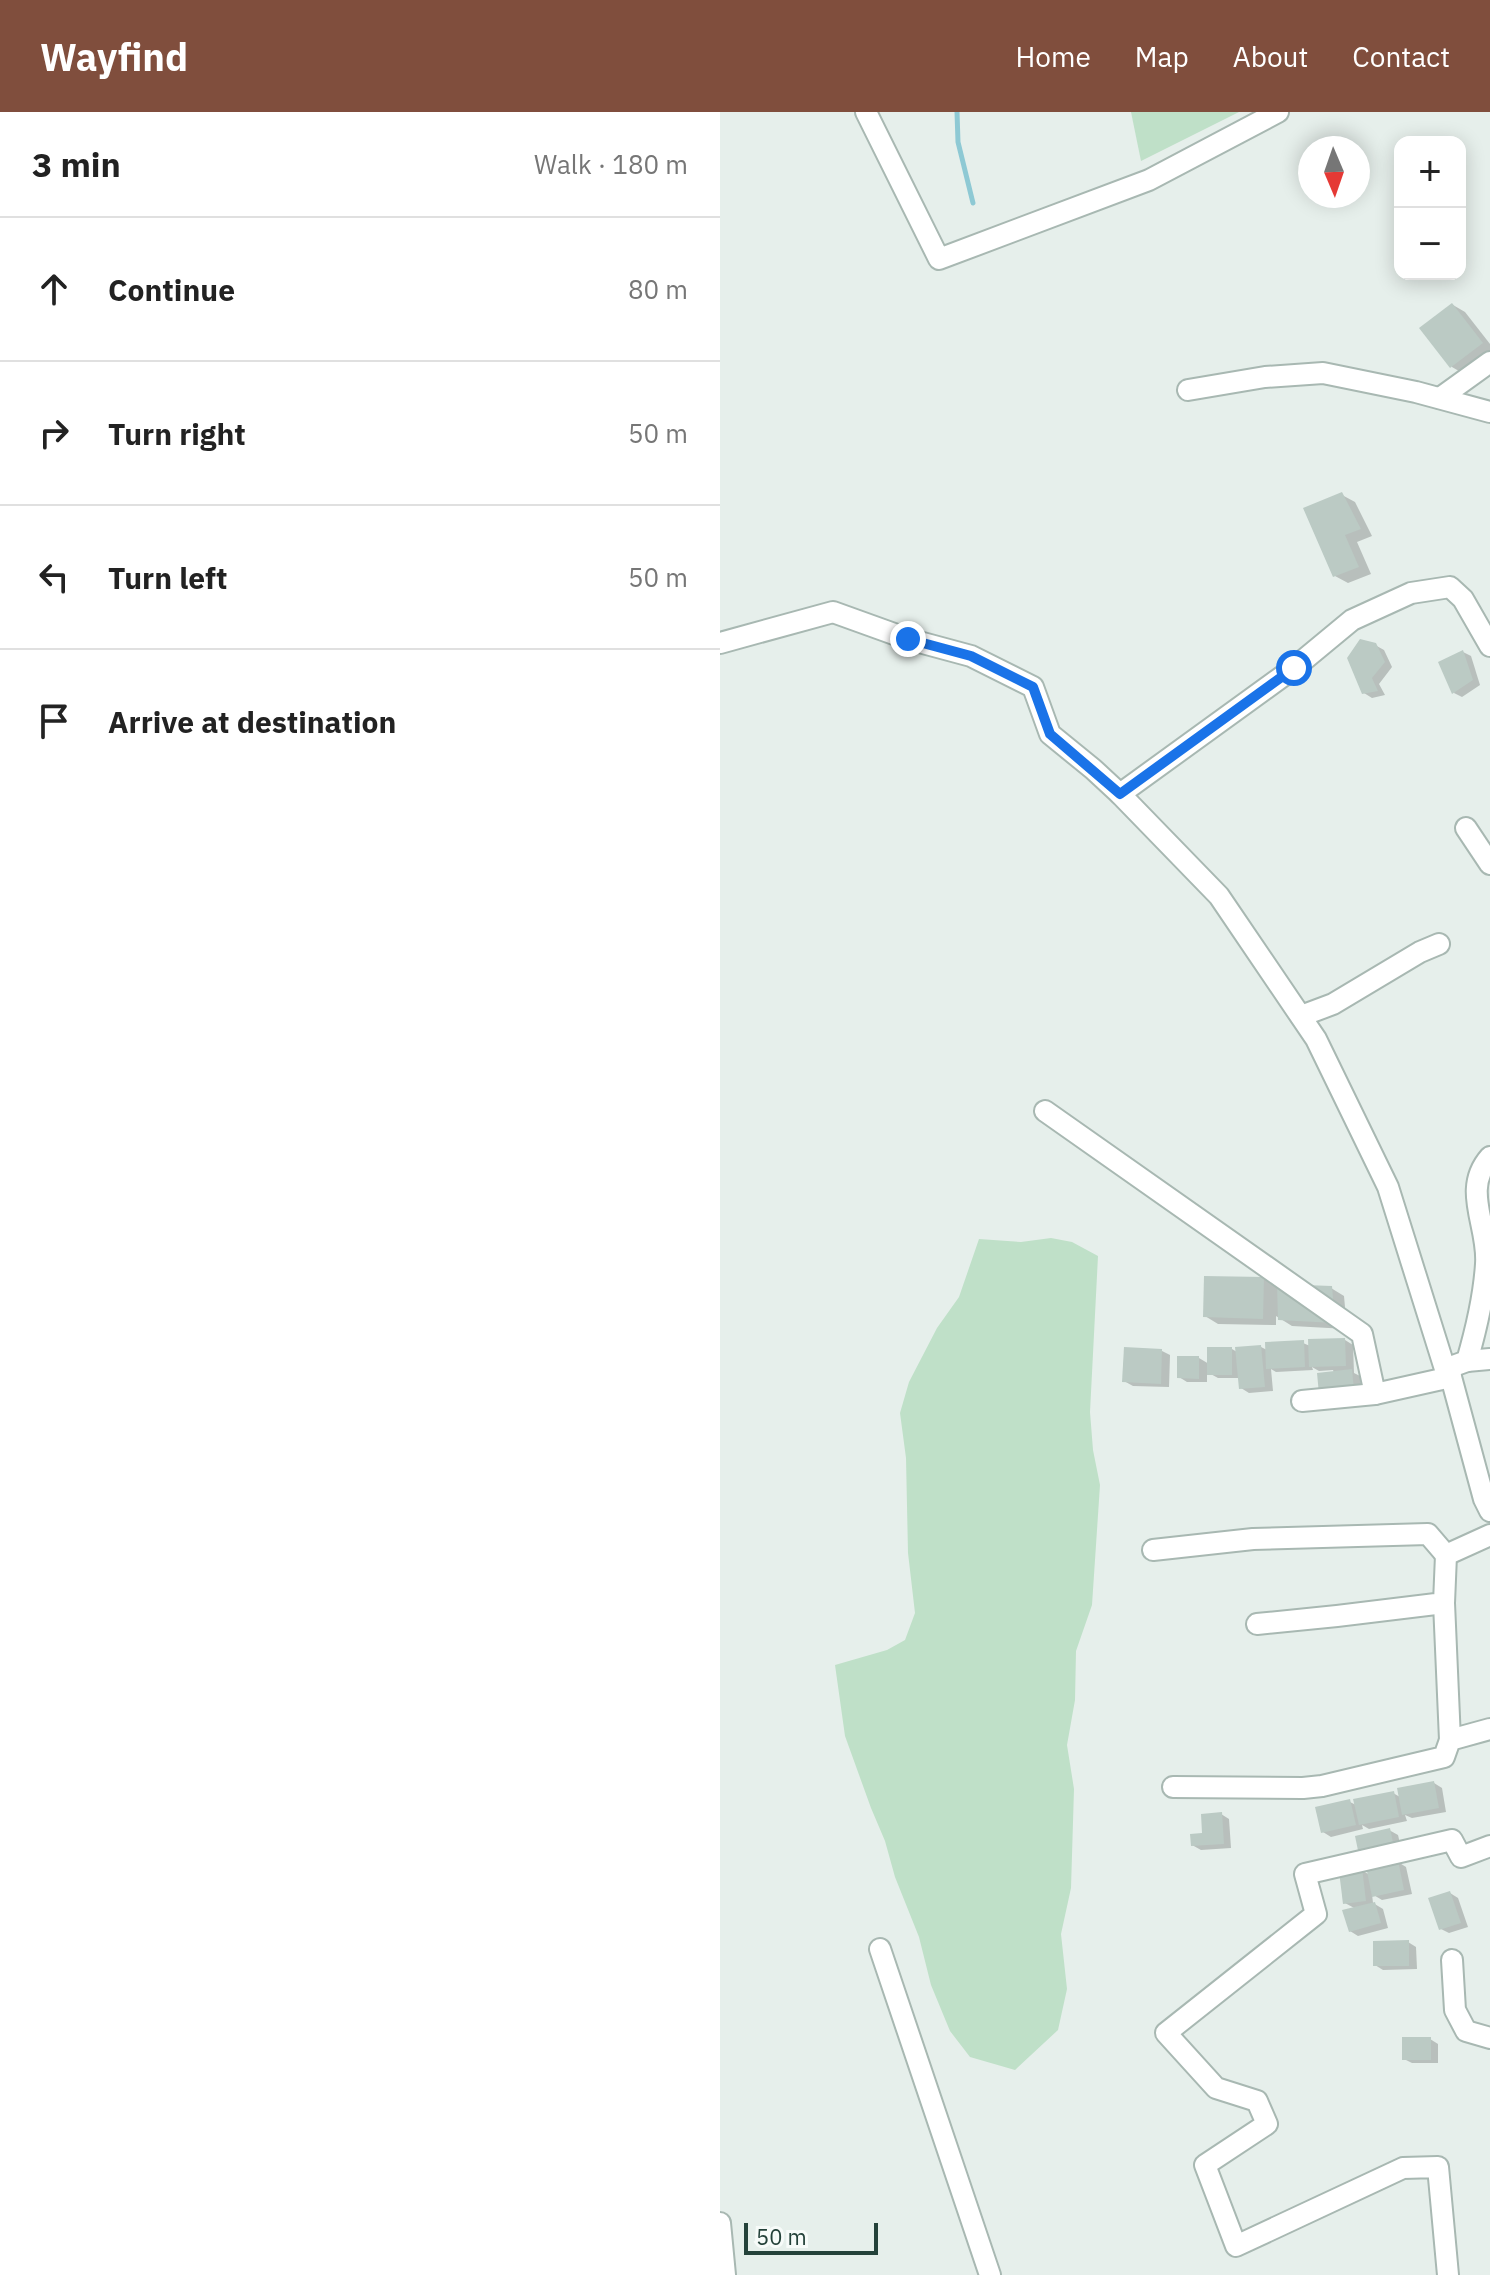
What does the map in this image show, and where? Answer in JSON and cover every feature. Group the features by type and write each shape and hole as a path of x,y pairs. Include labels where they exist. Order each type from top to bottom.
{"street":[{"path":"866,112 939,259 1149,180 1278,112"},
{"path":"1440,398 1490,362"},
{"path":"1188,390 1265,377 1323,373 1490,412"},
{"path":"1120,794 1294,668 1352,620 1411,593 1450,587 1463,599 1490,646"},
{"path":"720,643 833,612 908,639 971,656 1033,687 1050,734 1120,794 1219,896 1316,1039 1388,1187 1490,1511"},
{"path":"1466,828 1490,864"},
{"path":"1301,1016 1333,1004 1439,944"},
{"path":"1045,1111 1362,1334 1375,1394"},
{"path":"1467,1361 1486,1262 1476,1186 1479,1169 1490,1157"},
{"path":"1302,1401 1375,1394 1448,1373 1467,1361 1490,1359"},
{"path":"1153,1550 1253,1539 1428,1534 1446,1555 1444,1603 1450,1740 1444,1757 1322,1786 1173,1787"},
{"path":"1446,1555 1490,1535"},
{"path":"1257,1624 1444,1603"},
{"path":"1450,1740 1490,1729"},
{"path":"1448,2275 1438,2167 1403,2168 1236,2246 1205,2165 1267,2124 1257,2101 1216,2088 1166,2033 1316,1914 1305,1874 1452,1840 1461,1857 1490,1846"},
{"path":"880,1949 990,2275"},
{"path":"1452,1960 1455,2010 1466,2031 1490,2038"},
{"path":"720,2223 725,2275"}],"green space":[{"path":"1131,112 1239,112 1141,161"},
{"path":"1051,1238 1072,1242 1098,1256 1090,1412 1100,1485 1092,1605 1076,1651 1075,1700 1067,1745 1074,1789 1071,1888 1061,1934 1067,1989 1058,2030 1015,2070 970,2057 950,2031 931,1985 919,1937 895,1877 885,1841 845,1736 835,1665 887,1650 905,1640 915,1613 908,1553 906,1458 900,1413 909,1382 937,1328 959,1297 979,1239 1021,1242"}],"building":[{"path":"1452,303 1483,343 1450,368 1419,328"},
{"path":"1342,492 1361,529 1345,535 1359,567 1333,577 1303,508"},
{"path":"1360,639 1376,643 1385,662 1372,678 1378,691 1362,694 1347,658"},
{"path":"1463,650 1473,680 1452,694 1438,662"},
{"path":"1204,1276 1264,1277 1263,1319 1203,1317"},
{"path":"1277,1284 1332,1286 1335,1323 1278,1320"},
{"path":"1345,1338 1346,1366 1309,1367 1308,1339"},
{"path":"1304,1340 1305,1367 1266,1369 1265,1342"},
{"path":"1261,1345 1265,1387 1239,1389 1235,1347"},
{"path":"1124,1347 1162,1349 1161,1384 1122,1382"},
{"path":"1207,1347 1232,1347 1232,1375 1207,1375"},
{"path":"1177,1356 1199,1356 1199,1379 1177,1378"},
{"path":"1352,1369 1354,1390 1319,1394 1317,1373"},
{"path":"1434,1781 1439,1808 1402,1815 1397,1788"},
{"path":"1394,1791 1399,1817 1359,1825 1353,1799"},
{"path":"1350,1799 1356,1825 1321,1833 1315,1807"},
{"path":"1222,1812 1224,1844 1191,1846 1190,1834 1202,1833 1201,1814"},
{"path":"1390,1828 1395,1852 1360,1860 1355,1836"},
{"path":"1398,1860 1404,1890 1372,1897 1366,1866"},
{"path":"1362,1868 1366,1901 1343,1904 1339,1871"},
{"path":"1450,1891 1461,1923 1439,1930 1428,1898"},
{"path":"1375,1902 1381,1923 1349,1932 1342,1910"},
{"path":"1409,1940 1409,1966 1373,1966 1373,1941"},
{"path":"1402,2037 1431,2037 1431,2060 1402,2060"}],"waterway":[{"path":"957,112 958,142 973,203"}],"route":[{"path":"908,639 971,656 1033,687 1050,734 1120,794 1294,668"}]}
